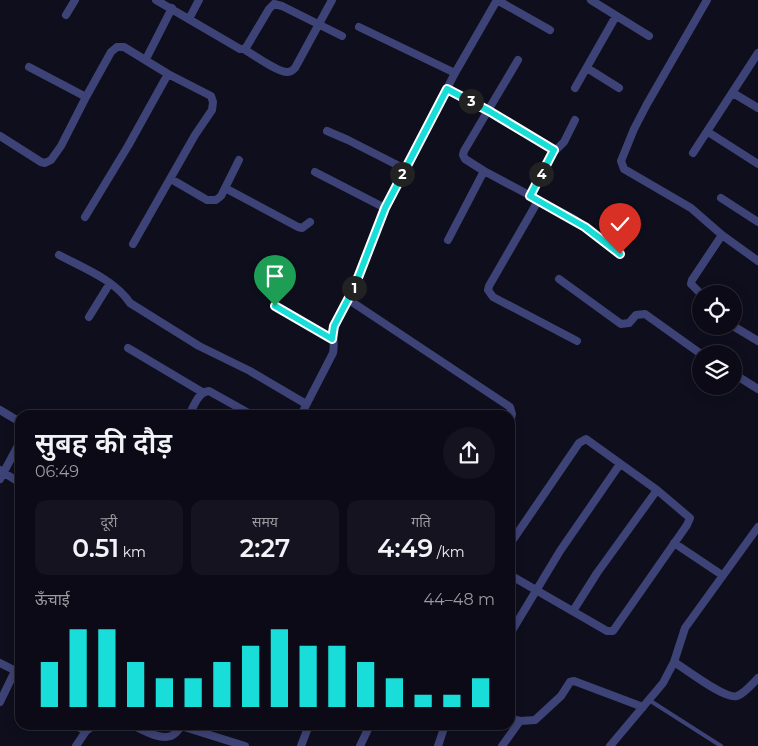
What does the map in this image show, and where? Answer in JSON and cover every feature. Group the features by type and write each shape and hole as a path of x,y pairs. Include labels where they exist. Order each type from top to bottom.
{"street":[{"path":"66,15 75,0"},
{"path":"156,0 236,48 244,49 287,73 295,68 332,0"},
{"path":"189,19 199,0"},
{"path":"303,410 333,353 332,339 334,326 349,300 385,208 455,73 497,0 550,30"},
{"path":"591,0 649,36"},
{"path":"707,0 646,104 621,161 624,169 691,208 722,235 758,260"},
{"path":"244,49 274,4 282,6 342,36"},
{"path":"146,59 172,8"},
{"path":"575,88 616,16"},
{"path":"359,27 455,73"},
{"path":"0,136 41,162 48,162 61,146 86,97 114,49 124,47 168,74 211,96 213,102 212,110 133,244"},
{"path":"693,153 758,54"},
{"path":"518,60 463,155 469,163 484,172 585,227 620,254"},
{"path":"28,67 86,97"},
{"path":"587,68 619,88"},
{"path":"85,217 128,146 168,74"},
{"path":"447,89 489,111 554,150"},
{"path":"733,93 758,108"},
{"path":"530,196 554,150 564,142 575,120"},
{"path":"327,131 405,169"},
{"path":"708,132 758,164"},
{"path":"171,180 210,201 218,199 239,160"},
{"path":"315,172 385,208"},
{"path":"448,240 484,172"},
{"path":"225,188 298,227 302,228 310,222"},
{"path":"721,198 758,222"},
{"path":"538,201 511,245 488,290 494,297 577,341"},
{"path":"692,285 692,280 722,235"},
{"path":"59,255 110,283 126,296 130,303 199,346 250,371 306,404"},
{"path":"559,279 621,324 629,323 636,315 645,314 692,348"},
{"path":"89,318 110,283"},
{"path":"349,300 510,407 511,410"},
{"path":"275,306 332,339"},
{"path":"742,331 758,341"},
{"path":"128,348 202,392 209,391 216,394 243,410"},
{"path":"742,379 758,389"},
{"path":"192,410 202,392"},
{"path":"0,410 15,419"},
{"path":"515,537 582,440 589,440 657,490 690,518 613,631 607,631 515,578"},
{"path":"15,450 1,474 15,481"},
{"path":"515,626 582,518 620,464"},
{"path":"573,611 602,565 657,490"},
{"path":"610,746 668,676 685,628 758,527"},
{"path":"674,543 722,575"},
{"path":"674,662 719,692 732,697 740,694 758,678"},
{"path":"0,663 15,670"},
{"path":"0,702 15,677"},
{"path":"515,720 529,721 539,718 561,696 567,685 574,681 643,707"},
{"path":"515,728 520,721"},
{"path":"144,730 153,734 172,736 178,730"},
{"path":"195,730 245,746"},
{"path":"300,746 307,730"},
{"path":"360,746 368,730"},
{"path":"438,746 443,730"},
{"path":"502,746 514,730"},
{"path":"76,746 86,731"}],"lane":[{"path":"649,700 721,746"}],"route":[{"path":"275,306 332,339 334,326 349,300 385,208 447,89 489,111 554,150 530,196 585,227 620,254"}]}
